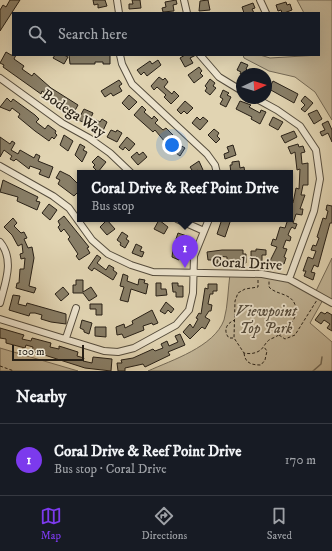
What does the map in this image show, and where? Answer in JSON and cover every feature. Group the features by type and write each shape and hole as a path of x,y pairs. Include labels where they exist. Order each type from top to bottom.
{"street":[{"path":"117,0 119,12"},
{"path":"184,0 187,12"},
{"path":"260,0 266,12"},
{"path":"120,56 122,64 132,84 207,154 215,165 216,170"},
{"path":"201,56 219,77 236,87"},
{"name":"Bodega Way","path":"0,78 62,123 89,138 110,153 128,170"},
{"path":"266,104 300,126 316,150 320,179 314,211 289,279"},
{"name":"Coral Drive","path":"0,166 53,196 69,208 77,219"},
{"name":"Coral Drive","path":"79,222 92,240 108,254 131,265 153,272 194,274 258,274 289,279 332,302"},
{"path":"184,222 204,231"},
{"path":"0,319 66,338 104,351 118,352 134,348 176,325 189,310 194,293 194,256 208,222"},
{"path":"0,242 8,256 9,266 0,303"},
{"path":"66,338 76,308"}],"path":[{"path":"258,274 258,287 244,289 238,293 235,301 234,338 244,352 244,358 254,365 261,365 265,360 267,351 264,347"},
{"path":"244,352 250,354 258,352 264,347 267,341 279,335 291,324 296,308 292,299 284,294 272,291 269,287 270,276"},
{"path":"279,335 285,339 295,335 320,295"},
{"path":"234,338 229,338 225,334 225,329 228,324 235,320"},
{"path":"0,366 14,371"}],"green space":[{"path":"297,0 332,0 332,120 315,92 295,77 272,72 272,68 263,68 244,58 243,56 263,56 270,58 320,56 320,12 303,12"},
{"name":"Viewpoint Top Park","path":"332,258 332,303 324,298 310,323 332,342 332,371 148,371 191,352 211,338 219,329 225,315 230,274 289,279 315,293"},
{"path":"0,348 78,371 0,371"}],"building":[{"path":"10,0 20,0 0,31 0,10 3,5 6,7"},
{"path":"93,0 105,0 107,6 98,8 98,4 94,5"},
{"path":"132,0 140,0 141,8 129,9 129,4 133,4"},
{"path":"176,0 177,4 173,5 174,11 163,12 162,8 166,7 165,2"},
{"path":"208,0 210,10 199,11 200,1"},
{"path":"286,2 287,5 290,4 292,10 287,12 282,12 281,10 278,11 276,5"},
{"path":"253,3 255,8 252,9 254,12 244,12 242,7"},
{"path":"6,52 12,56 16,56 14,59 24,66 22,69 32,76 34,73 51,88 78,105 72,116 49,101 51,97 42,91 41,94 3,67 4,65 0,63"},
{"path":"54,56 68,57 64,64 53,58"},
{"path":"69,56 110,56 110,64 95,62 95,64 70,64"},
{"path":"183,56 194,56 190,58 193,63 185,67 180,58"},
{"path":"158,60 161,65 147,76 144,72 141,75 137,70 150,61 152,64"},
{"path":"241,62 248,65 246,68 238,68"},
{"path":"199,67 202,71 200,73 203,76 194,83 188,75"},
{"path":"159,77 163,80 165,78 168,82 164,87 172,94 174,91 179,96 171,104 164,97 166,95 157,87 154,90 151,86"},
{"path":"210,79 215,83 213,86 216,88 210,95 205,91 207,88 205,86"},
{"path":"119,80 122,84 119,86 122,91 113,96 111,93 105,97 101,91"},
{"path":"273,81 298,94 294,103 272,91"},
{"path":"223,90 229,93 227,95 231,97 226,107 220,104 223,99 220,97"},
{"path":"129,95 137,102 129,110 122,103"},
{"path":"305,96 313,103 305,112 301,109 305,105 301,101"},
{"path":"7,98 11,102 13,99 35,115 39,119 36,122 45,129 48,125 56,131 55,133 57,135 54,139 52,137 49,141 35,131 18,117 20,114 12,108 10,111 0,107"},
{"path":"185,101 193,108 187,114 184,111 181,114 177,110"},
{"path":"238,104 248,104 251,105 249,107 260,113 261,110 266,112 260,124 251,119 252,117 236,109"},
{"path":"142,106 146,110 144,112 152,119 154,116 158,120 155,123 163,130 166,128 173,135 165,142 155,130 153,132 134,115"},
{"path":"84,109 93,113 90,120 85,118 83,122 78,120"},
{"path":"317,110 322,119 314,124 308,114"},
{"path":"197,117 200,120 203,117 208,121 200,130 192,123"},
{"path":"273,117 283,122 278,130 269,125"},
{"path":"102,119 107,122 102,133 92,128 96,120 100,122"},
{"path":"328,121 332,130 332,142 328,133 322,136 320,132 325,130 322,124"},
{"path":"214,129 219,133 217,136 220,139 216,143 208,135"},
{"path":"111,130 116,132 117,130 122,133 117,142 107,137"},
{"path":"294,131 297,137 285,143 281,136"},
{"path":"64,135 73,141 68,151 60,145"},
{"path":"0,137 10,144 12,141 15,143 11,150 18,154 20,150 34,158 36,154 40,156 38,161 53,167 49,178 39,174 41,170 30,166 29,169 16,159 14,161 10,159 12,156 4,150 0,157"},
{"path":"127,137 135,144 129,151 125,147 123,150 119,147"},
{"path":"177,143 185,148 180,156 172,150"},
{"path":"80,144 85,147 83,150 87,152 82,162 75,155"},
{"path":"298,144 299,147 303,146 305,152 301,153 302,164 308,163 308,185 303,185 301,195 305,195 300,209 303,209 302,215 296,214 293,223 297,224 295,229 292,227 290,230 288,235 291,237 290,241 286,240 283,248 287,249 284,257 286,258 284,264 281,263 280,266 269,263 277,247 271,245 273,239 276,240 280,227 285,228 287,222 293,222 293,203 296,188 299,189 300,169 297,170 295,152 291,154 288,147"},
{"path":"233,145 236,155 225,159 224,154 229,152 227,147"},
{"path":"137,152 139,155 143,152 147,157 138,165 131,157"},
{"path":"98,156 106,162 100,170 96,170 93,167 95,165 92,162"},
{"path":"199,161 203,170 192,170 190,167"},
{"path":"239,161 240,168 244,167 244,170 231,170 230,165 232,165 232,162"},
{"path":"60,171 70,176 77,183 77,193 74,196 58,184 60,180 56,178"},
{"path":"3,180 38,197 36,201 40,202 37,210 17,201 18,197 0,192"},
{"path":"49,204 57,210 50,220 42,213"},
{"path":"327,205 332,206 332,223 330,223 318,267 314,265 311,272 315,273 313,280 304,276 306,271 303,271 308,257 313,259 316,251 311,250 313,245 316,246 319,238 317,237 323,218 326,219 328,211 326,210"},
{"path":"64,216 89,247 87,248 90,253 79,260 76,256 78,254 68,239 70,237 64,229 61,232 58,227 60,225 58,221"},
{"path":"13,218 17,223 14,226 21,233 24,232 27,238 24,239 28,248 32,247 34,258 29,286 36,288 34,293 16,288 17,283 19,283 20,269 24,269 25,258 21,259 20,254 23,253 22,244 18,246 12,235 4,227"},
{"path":"105,222 109,222 115,229 107,235 100,227"},
{"path":"158,222 162,222 168,227 164,234 154,229"},
{"path":"221,222 230,222 225,237 217,234"},
{"path":"122,232 128,236 126,239 129,241 125,248 120,245 121,243 117,240"},
{"path":"178,233 187,236 185,240 188,241 185,257 180,256 179,260 172,257 173,249 177,250 180,241 176,239"},
{"path":"136,244 142,247 140,251 144,252 142,257 132,253"},
{"path":"256,249 266,250 266,255 262,255 262,264 257,263 257,257 251,257 251,251 256,251"},
{"path":"243,250 243,254 246,254 246,263 240,263 240,260 232,260 232,263 227,263 227,257 218,256 218,263 213,263 213,260 208,260 207,252"},
{"path":"97,255 101,258 97,263 106,270 109,265 114,268 113,270 117,273 113,280 94,268 92,271 88,268"},
{"path":"123,274 128,276 127,281 138,285 139,279 145,280 144,283 148,284 146,294 131,289 128,302 120,300 124,287 120,286"},
{"path":"76,280 83,280 83,292 91,287 97,296 89,301 83,293 73,293 73,285 76,285"},
{"path":"156,283 161,283 161,289 166,289 167,295 156,296"},
{"path":"172,283 178,283 178,286 183,286 183,297 176,297 176,292 173,292"},
{"path":"208,284 217,284 217,291 213,291 213,294 210,294 208,304 212,305 211,311 209,311 205,317 210,320 205,329 202,327 190,339 183,332 190,324 193,328 198,319 196,318 199,313 201,314 205,288 208,289"},
{"path":"63,287 69,294 61,301 55,294"},
{"path":"13,295 20,296 18,304 26,306 27,303 66,314 66,324 41,319 42,315 35,313 30,313 29,316 9,310"},
{"path":"166,302 174,309 171,313 168,310 165,314 160,311"},
{"path":"90,304 102,304 102,315 96,315 96,309 90,309"},
{"path":"152,310 158,323 143,326 144,330 124,338 122,334 117,335 116,327 124,324 125,328 133,324 132,321"},
{"path":"321,312 325,314 327,312 332,315 332,331 327,328 330,324 324,320 321,324 315,320"},
{"path":"82,320 92,323 89,334 80,328"},
{"path":"95,327 106,327 106,337 95,336"},
{"path":"0,328 24,335 22,339 31,341 32,338 51,343 50,347 59,349 59,346 78,352 77,356 84,358 83,361 92,363 93,357 112,359 111,371 85,368 32,351 33,347 26,345 25,348 6,343 6,339 0,338"},
{"path":"180,334 185,345 168,352 170,355 145,367 143,364 125,368 125,371 118,371 117,363 122,363 121,360 133,358 153,349 155,351 163,348 161,344 167,341 169,346 178,342 175,336"}],"waterway":[{"path":"313,371 321,364 322,357"}],"place":[{"name":"Coral Drive & Reef Point Drive","path":"185,268"}]}
